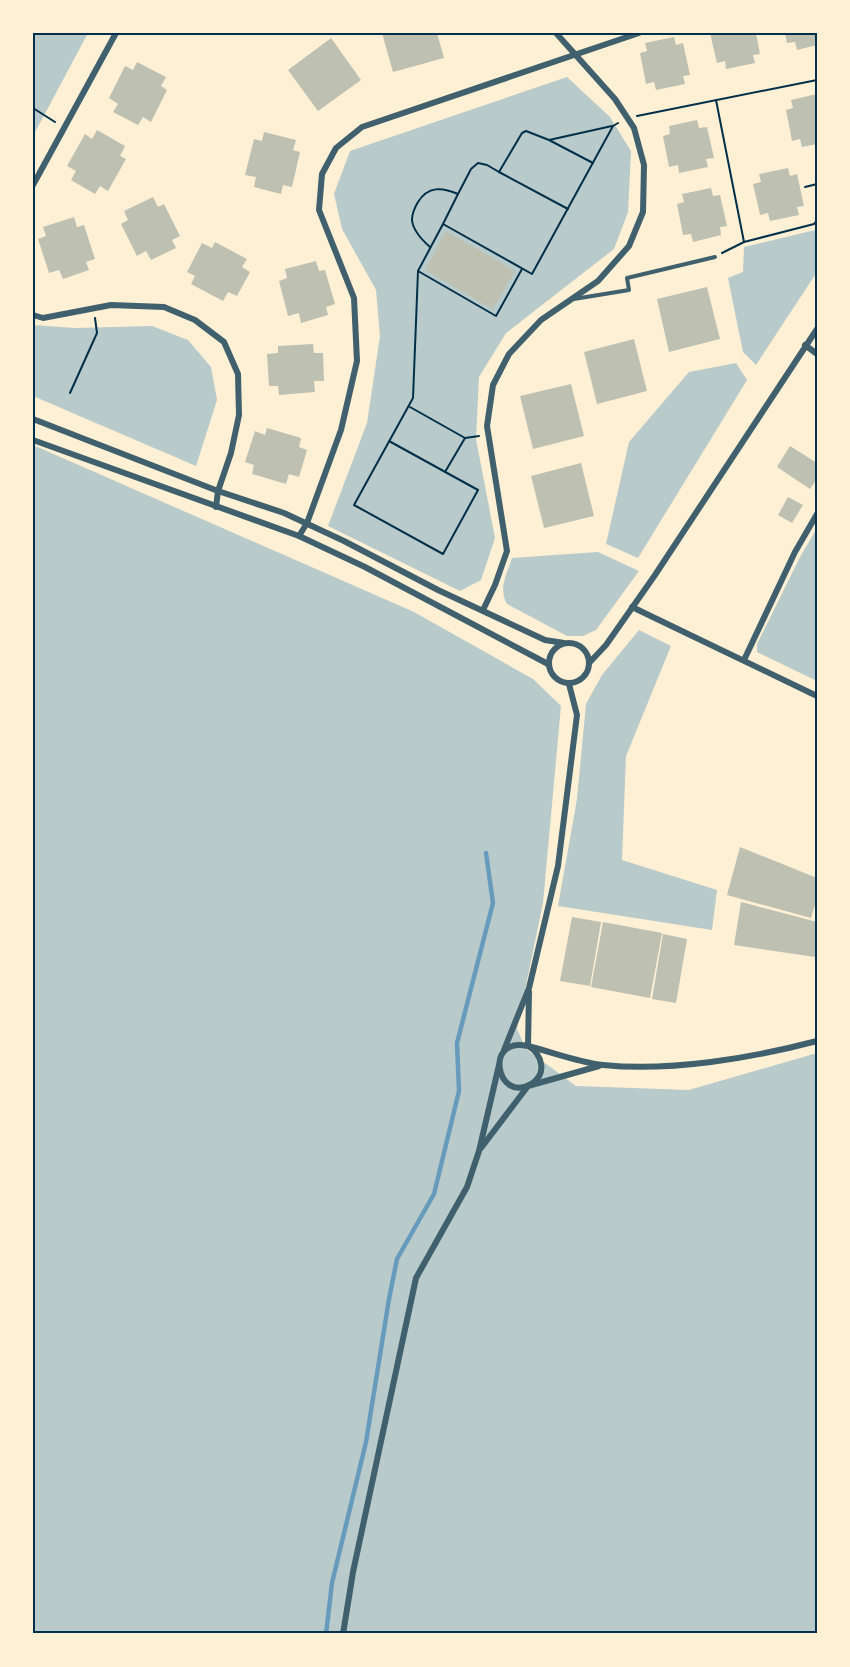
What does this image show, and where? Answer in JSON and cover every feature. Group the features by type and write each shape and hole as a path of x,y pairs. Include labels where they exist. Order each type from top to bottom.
{"street":[{"path":"33,184 116,33"},
{"path":"483,610 507,552 487,426 493,385 509,354 541,320 598,281 629,246 643,212 644,165 633,128 615,99 556,33"},
{"path":"299,536 307,523 341,430 357,361 354,298 319,210 322,174 336,148 362,127 639,33"},
{"path":"33,315 43,318 111,305 164,307 195,320 224,342 238,374 239,415 231,453 218,491 216,507"},
{"path":"590,662 606,645 655,575 817,329"},
{"path":"805,345 817,354"},
{"path":"33,419 218,491 284,513 438,590 545,640 579,645 585,649 590,662 589,669 582,680 569,684 557,680 548,664 365,567 299,536 33,440"},
{"path":"744,660 795,552 817,514"},
{"path":"632,607 817,696"},
{"path":"548,664 554,649 564,643"},
{"path":"343,1634 353,1572 416,1278 467,1187 502,1054 529,988 558,866 577,715 569,684"},
{"path":"528,1046 529,988"},
{"path":"502,1054 511,1046 522,1044 601,1065 652,1068 785,1050 817,1041"},
{"path":"478,1151 528,1086 539,1076 541,1062 539,1055 528,1046"},
{"path":"499,1065 499,1072 508,1083 521,1088 601,1065"}],"lane":[{"path":"571,300 629,290 627,278 715,257"}],"path":[{"path":"549,140 613,126 627,118 817,80"},
{"path":"716,100 744,242"},
{"path":"33,108 66,127"},
{"path":"443,224 532,274 613,126"},
{"path":"499,172 522,133 526,131 593,163"},
{"path":"389,441 478,490 443,554 354,505 389,441 409,406 413,398 418,271 471,169 478,164 487,165 568,209"},
{"path":"805,187 817,184"},
{"path":"430,247 420,238 414,228 412,219 416,206 424,193 436,188 448,189 458,194"},
{"path":"715,257 744,242 814,224 817,220"},
{"path":"418,271 496,316 522,269"},
{"path":"70,393 97,333 94,308"},
{"path":"409,406 465,438 489,435"},
{"path":"445,472 465,438"}],"shaded area":[{"path":"33,33 88,33 33,136"},
{"path":"567,77 610,117 631,151 628,212 614,249 506,333 479,377 476,439 495,538 481,580 460,591 328,526 367,423 380,336 376,290 342,229 334,194 350,151"},
{"path":"817,228 817,272 756,365 743,352 728,278 743,272 744,247"},
{"path":"33,325 75,328 152,326 188,340 211,367 217,400 196,466 33,396"},
{"path":"736,363 747,380 638,558 606,544 629,442 689,372"},
{"path":"33,445 414,612 533,679 561,706 543,903 517,1029 526,1049 576,1086 689,1090 817,1053 817,1634 33,1634"},
{"path":"817,528 817,681 757,652 757,644"},
{"path":"598,552 639,571 596,630 583,636 567,636 507,604 503,587 512,558"},
{"path":"639,630 671,646 626,756 622,860 717,890 712,930 558,906 577,799 586,704 602,675"}],"building":[{"path":"382,33 437,33 444,58 393,72"},
{"path":"710,33 756,33 760,54 753,55 755,63 726,69 725,61 717,63"},
{"path":"785,33 817,33 817,45 797,50 795,42 787,43"},
{"path":"674,37 676,45 683,43 690,75 683,76 685,84 656,90 654,82 646,84 640,53 647,51 645,43"},
{"path":"331,38 361,80 318,111 288,70"},
{"path":"137,62 166,77 161,86 167,90 151,122 143,117 138,125 113,112 118,104 109,98 125,66 133,70"},
{"path":"817,94 817,144 802,147 800,139 792,141 786,110 793,108 791,100"},
{"path":"697,120 699,128 707,127 714,158 706,159 708,167 679,173 678,165 669,167 663,136 670,134 669,126"},
{"path":"97,130 125,146 120,156 126,159 108,191 100,186 95,194 71,180 76,171 67,166 85,134 92,139"},
{"path":"264,132 296,140 293,150 300,152 292,187 283,185 281,194 254,187 256,177 245,175 254,139 262,141"},
{"path":"788,168 790,176 797,174 804,206 797,207 799,215 770,221 768,213 760,215 753,184 761,182 759,174"},
{"path":"711,188 713,196 720,195 727,226 720,227 721,235 693,242 691,234 683,235 677,204 684,202 682,194"},
{"path":"153,197 158,207 164,204 180,236 172,240 176,248 151,260 146,251 137,256 121,224 128,220 124,211"},
{"path":"74,217 77,227 84,225 95,259 86,262 89,270 63,279 59,270 49,273 38,239 46,236 43,227"},
{"path":"446,231 515,271 493,309 425,270"},
{"path":"215,242 247,259 242,267 250,272 237,296 228,292 223,301 191,284 195,276 187,272 202,243 212,248"},
{"path":"316,261 319,271 325,270 335,304 326,307 328,315 301,323 299,313 288,316 279,281 287,278 285,269"},
{"path":"707,287 720,339 669,352 657,299"},
{"path":"634,339 647,391 597,404 584,352"},
{"path":"313,344 314,353 323,353 324,381 314,381 315,392 279,395 278,386 269,386 267,354 278,353 278,346"},
{"path":"571,384 584,436 533,449 520,396"},
{"path":"267,428 301,438 299,447 307,450 299,477 289,474 286,484 252,474 254,465 245,462 255,431 265,435"},
{"path":"790,446 817,463 817,479 810,489 777,467"},
{"path":"581,463 594,516 544,528 531,476"},
{"path":"788,497 803,505 792,523 778,515"},
{"path":"740,847 817,878 817,898 811,918 727,895"},
{"path":"741,902 817,922 815,957 734,945"},
{"path":"572,917 601,922 590,986 560,981"},
{"path":"603,922 662,933 650,998 591,987"},
{"path":"663,934 687,939 676,1003 652,999"}],"waterway":[{"path":"326,1634 332,1583 366,1442 397,1259 434,1194 459,1091 457,1043 493,903 486,853"}]}
